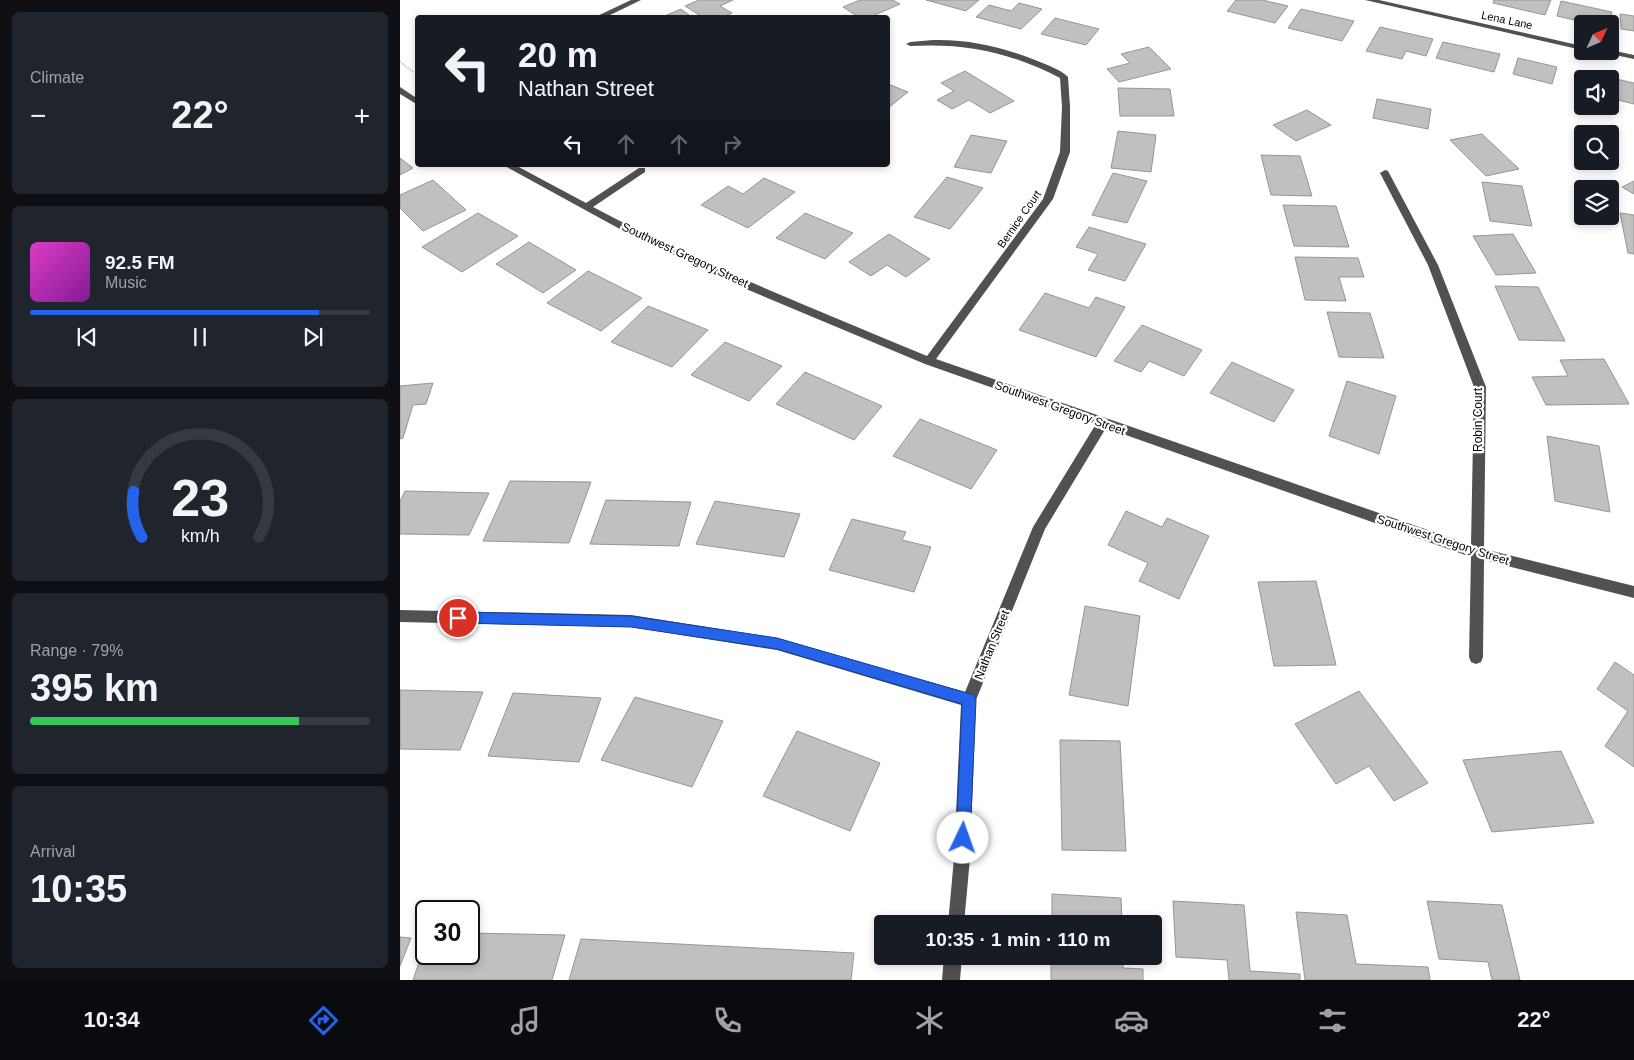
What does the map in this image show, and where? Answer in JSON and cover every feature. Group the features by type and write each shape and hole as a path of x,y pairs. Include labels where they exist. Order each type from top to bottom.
{"street":[{"path":"604,15 637,0"},
{"name":"Lena Lane","path":"1369,0 1574,46"},
{"name":"Bernice Court","path":"910,44 958,43 1004,52 1042,65 1064,77 1066,107 1064,152 1048,199 929,361"},
{"path":"1619,54 1634,57"},
{"path":"400,90 415,98"},
{"path":"400,104 415,99"},
{"name":"Southwest Gregory Street","path":"512,167 621,226 743,282 929,361 1477,553 1634,592"},
{"path":"586,207 642,170"},
{"name":"Robin Court","path":"1385,173 1433,265 1480,386 1476,657"},
{"name":"Nathan Street","path":"957,915 962,858 969,700 1039,527 1103,423"},
{"path":"400,616 631,621 777,644 969,700"},
{"path":"951,980 952,965"}],"path":[{"path":"400,62 415,73"}],"building":[{"path":"699,0 733,0 720,6 732,13 728,15 699,15 685,6"},
{"path":"860,0 893,0 900,4 875,15 855,15 843,7"},
{"path":"926,0 979,0 966,11"},
{"path":"1236,0 1262,0 1288,6 1275,23 1227,11"},
{"path":"1494,0 1551,0 1545,15 1493,3"},
{"path":"1561,1 1612,12 1612,15 1574,15 1574,20 1557,16"},
{"path":"1019,3 1042,9 1021,29 976,17 989,5 1011,11"},
{"path":"681,9 689,15 667,15"},
{"path":"1301,9 1354,21 1342,41 1288,28"},
{"path":"1620,14 1634,16 1634,31 1621,29"},
{"path":"1055,18 1099,29 1086,45 1041,34"},
{"path":"1380,27 1433,39 1426,56 1406,51 1402,59 1366,51"},
{"path":"1443,42 1500,54 1494,72 1436,58"},
{"path":"1149,47 1171,69 1119,82 1107,69 1130,63 1121,54"},
{"path":"1518,58 1557,67 1552,84 1513,74"},
{"path":"965,71 1014,101 990,113 969,100 952,109 937,100 954,91 941,83"},
{"path":"1619,80 1634,83 1634,104 1619,100"},
{"path":"890,85 908,92 890,106"},
{"path":"1118,88 1170,89 1174,116 1120,116"},
{"path":"1377,99 1431,109 1428,129 1373,118"},
{"path":"1307,110 1331,125 1296,141 1273,125"},
{"path":"1118,131 1156,135 1151,172 1111,168"},
{"path":"1482,134 1519,169 1486,176 1450,140"},
{"path":"971,135 1007,141 991,173 954,167"},
{"path":"1261,155 1300,156 1312,196 1271,195"},
{"path":"400,158 413,168 400,175"},
{"path":"1113,173 1147,181 1127,223 1092,215"},
{"path":"947,177 983,188 950,229 914,217"},
{"path":"764,178 795,192 748,228 701,205 728,186 743,194"},
{"path":"433,180 466,210 423,231 400,208 400,195"},
{"path":"1634,181 1634,194 1622,187"},
{"path":"1482,182 1522,186 1532,226 1490,221"},
{"path":"1283,205 1336,206 1349,247 1294,246"},
{"path":"478,213 518,236 462,272 422,247"},
{"path":"805,213 853,233 825,259 776,238"},
{"path":"1620,213 1634,215 1634,254 1628,253"},
{"path":"1089,227 1146,244 1125,281 1088,270 1098,254 1076,247"},
{"path":"889,234 930,259 906,277 887,265 871,276 849,262"},
{"path":"1513,234 1536,273 1496,275 1473,236"},
{"path":"529,242 576,270 543,293 496,264"},
{"path":"1295,257 1358,258 1364,277 1339,277 1346,301 1305,300"},
{"path":"588,271 642,298 601,331 547,303"},
{"path":"1495,286 1538,287 1565,341 1519,340"},
{"path":"1045,293 1089,308 1096,297 1125,307 1096,357 1019,330"},
{"path":"648,306 708,330 672,367 611,342"},
{"path":"1327,312 1370,313 1384,358 1339,357"},
{"path":"1142,325 1202,350 1184,376 1149,361 1141,372 1114,361"},
{"path":"725,342 782,366 749,401 691,375"},
{"path":"1604,359 1629,404 1546,405 1532,377 1568,376 1560,360"},
{"path":"1232,362 1294,390 1274,422 1210,393"},
{"path":"805,372 882,406 854,440 776,404"},
{"path":"1347,381 1396,396 1379,454 1329,436"},
{"path":"433,383 426,404 413,405 403,438 400,439 400,386"},
{"path":"920,419 997,450 971,489 893,456"},
{"path":"1547,436 1599,446 1610,512 1555,501"},
{"path":"510,481 591,482 569,543 483,541"},
{"path":"405,491 489,493 469,535 400,534 400,501"},
{"path":"606,500 691,502 679,546 590,544"},
{"path":"715,501 800,514 784,557 696,544"},
{"path":"1126,511 1162,527 1167,518 1209,536 1179,599 1139,581 1148,563 1108,545"},
{"path":"852,519 906,532 902,540 931,547 914,592 829,570"},
{"path":"1316,581 1336,665 1274,666 1258,582"},
{"path":"1085,606 1140,616 1128,706 1069,695"},
{"path":"1615,662 1634,675 1634,767 1605,746 1628,711 1597,689"},
{"path":"400,690 483,692 460,750 400,749"},
{"path":"1359,691 1428,783 1394,801 1369,766 1336,784 1295,724"},
{"path":"513,693 601,698 579,762 488,756"},
{"path":"635,697 723,721 692,787 601,760"},
{"path":"797,731 880,763 850,831 763,796"},
{"path":"1060,740 1120,741 1126,851 1062,850"},
{"path":"1561,751 1594,823 1492,832 1463,760"},
{"path":"1052,894 1121,898 1122,915 1052,915"},
{"path":"1173,901 1244,905 1250,971 1300,974 1300,980 1229,980 1227,960 1176,957"},
{"path":"1427,901 1502,905 1520,980 1492,980 1488,962 1439,959"},
{"path":"1296,912 1347,915 1356,964 1428,967 1430,980 1305,980"},
{"path":"480,933 565,935 552,980 413,980 418,965 480,965"},
{"path":"400,937 411,938 400,966"},
{"path":"581,939 854,953 851,980 569,980"},
{"path":"1051,965 1123,965 1123,968 1143,969 1143,980 1051,980"}],"route":[{"path":"458,618 631,621 777,644 969,700 963,838"}]}
